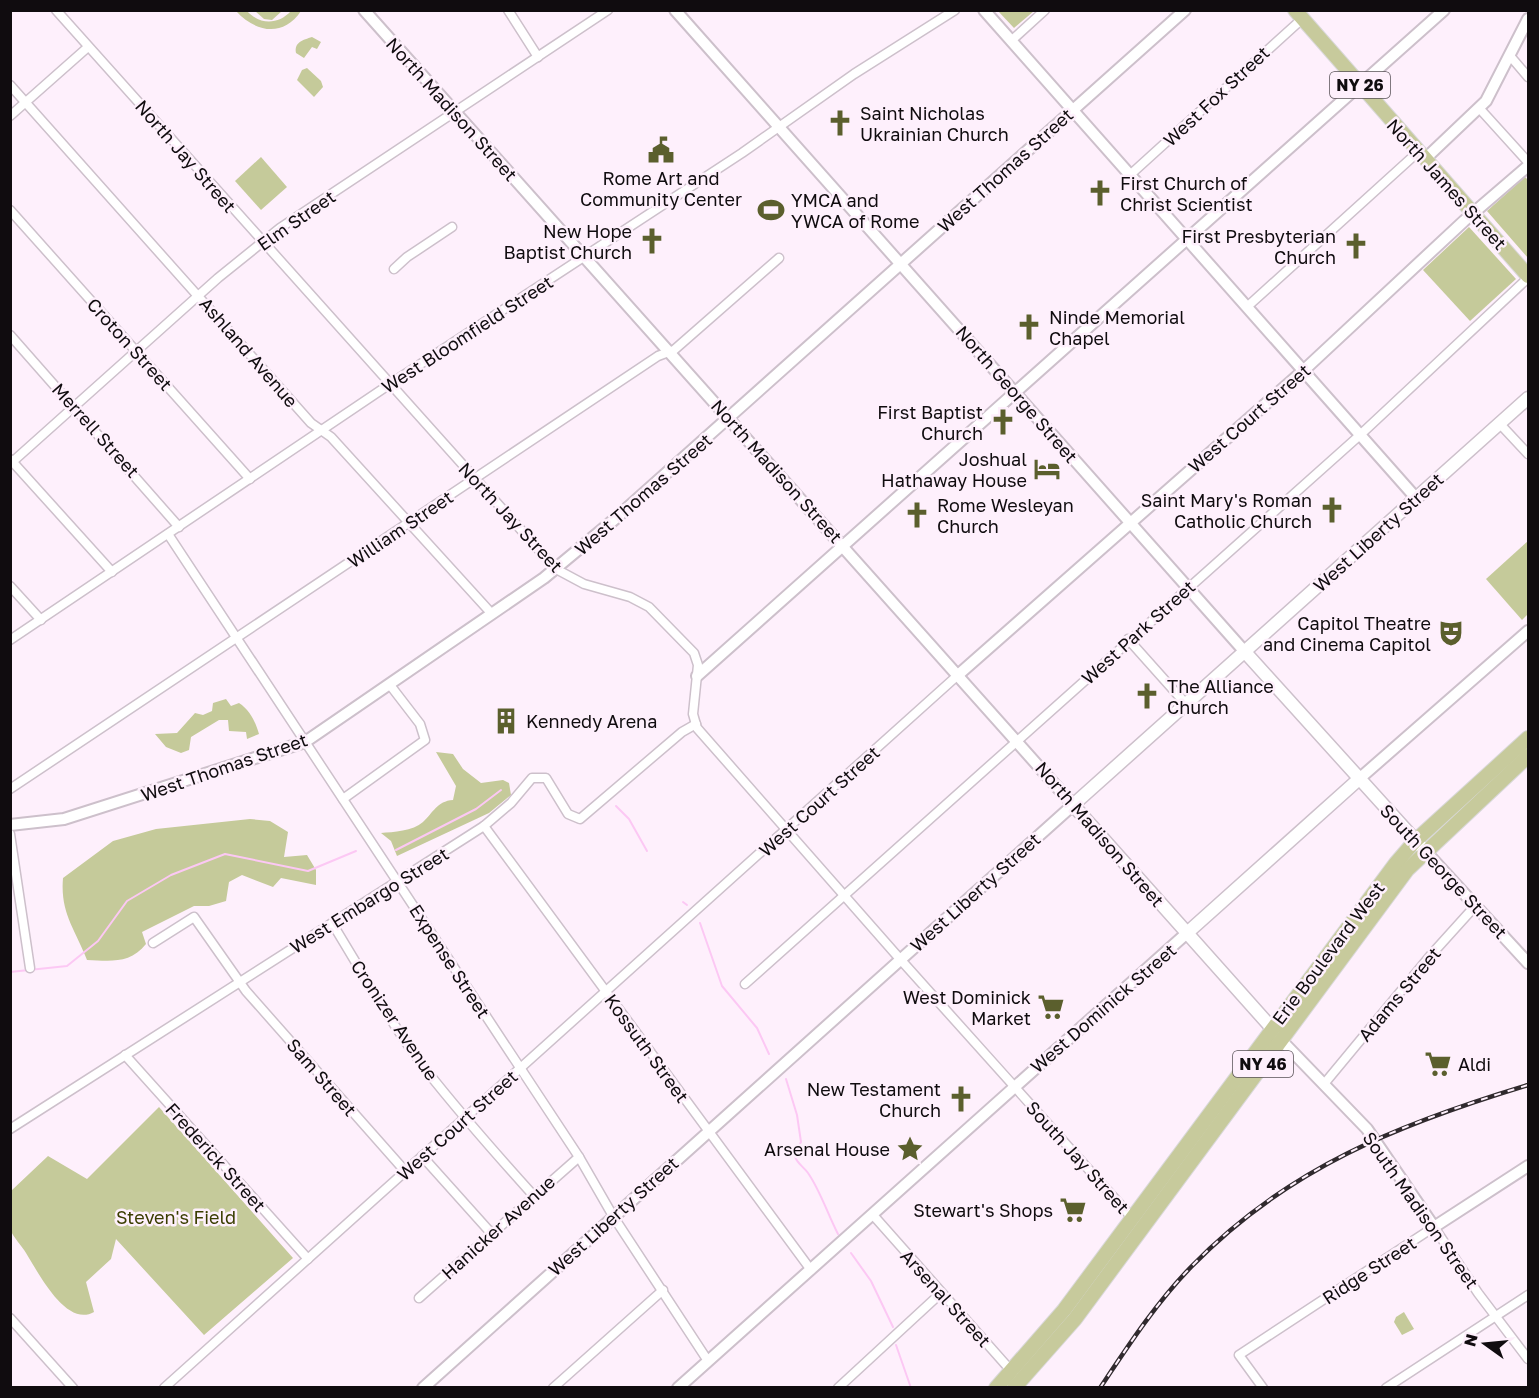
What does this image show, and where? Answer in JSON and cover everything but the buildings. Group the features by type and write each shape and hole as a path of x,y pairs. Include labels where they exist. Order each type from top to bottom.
{"main road":[{"name":"North James Street","path":"1298,15 1528,277"},
{"name":"West Liberty Street","path":"1072,805 1528,398"},
{"name":"North George Street","path":"1245,652 1359,779"},
{"name":"Erie Boulevard West","path":"1137,1223 1272,1028 1309,983 1415,841 1528,738"},
{"name":"Erie Boulevard West","path":"996,1388 1015,1380 1064,1310 1137,1223 1281,1040 1407,870 1528,756"},
{"name":"South George Street","path":"1359,779 1425,851"},
{"name":"West Dominick Street","path":"1187,933 1359,779"},
{"name":"North Madison Street","path":"1072,805 1187,933"},
{"name":"South Madison Street","path":"1187,933 1281,1040"}],"street":[{"name":"North Jay Street","path":"56,10 556,569 584,584 630,597 649,607 694,653 698,665 693,714 696,724"},
{"name":"North Madison Street","path":"364,10 1017,740 1072,805"},
{"path":"508,10 538,57"},
{"name":"Elm Street","path":"11,462 262,241 608,10"},
{"name":"North George Street","path":"675,10 1017,392 1245,652"},
{"name":"West Bloomfield Street","path":"10,640 390,384 780,127 854,74 955,10"},
{"path":"984,10 1416,498"},
{"path":"1011,41 1045,10"},
{"name":"West Thomas Street","path":"10,825 64,819 305,742 492,614 556,569 729,418 1185,10"},
{"path":"697,676 845,547 1444,10"},
{"name":"West Fox Street","path":"1131,174 1177,134 1298,15"},
{"path":"1248,306 1421,155 1480,109 1528,20"},
{"path":"10,116 88,46"},
{"path":"1510,57 1528,77"},
{"name":"Ashland Avenue","path":"10,85 311,423 331,437 492,614"},
{"path":"1480,109 1528,164"},
{"name":"West Court Street","path":"164,1388 958,675 1303,371 1472,213 1528,164"},
{"name":"Croton Street","path":"10,210 250,479"},
{"path":"394,269 407,257 452,227"},
{"name":"William Street","path":"10,789 408,523 682,344 780,258"},
{"name":"West Park Street","path":"745,984 1128,639 1360,435 1528,277"},
{"name":"Merrell Street","path":"10,335 179,527"},
{"path":"1500,424 1528,454"},
{"path":"11,462 111,572"},
{"name":"Expense Street","path":"168,534 579,1156 613,1216 708,1362"},
{"path":"10,586 41,620"},
{"name":"West Dominick Street","path":"1359,779 1528,631"},
{"path":"1128,639 1186,704"},
{"path":"343,799 425,740 420,724 390,684"},
{"path":"696,724 900,959 1014,1086"},
{"name":"West Embargo Street","path":"11,1126 484,826 536,776 546,778 568,814 580,819 682,732 696,724"},
{"name":"West Liberty Street","path":"423,1388 1072,805"},
{"name":"Kossuth Street","path":"484,826 811,1270"},
{"path":"10,834 30,968"},
{"name":"South George Street","path":"1425,851 1528,963"},
{"name":"Adams Street","path":"1324,1084 1430,956 1476,905"},
{"name":"Sam Street","path":"153,943 194,918 239,983 405,1171"},
{"name":"Cronizer Avenue","path":"332,923 426,1069 533,1195"},
{"name":"West Dominick Street","path":"678,1388 1187,933"},
{"name":"South Madison Street","path":"1281,1040 1367,1130 1478,1293 1528,1359"},
{"name":"Frederick Street","path":"125,1055 308,1259"},
{"name":"South Jay Street","path":"1014,1086 1137,1223"},
{"path":"422,1156 491,1233"},
{"name":"Hanicker Avenue","path":"419,1298 579,1156"},
{"name":"Ridge Street","path":"1263,1388 1239,1355 1528,1166"},
{"name":"Arsenal Street","path":"873,1215 1015,1380"},
{"path":"553,1388 663,1290"},
{"path":"838,1388 941,1293"},
{"path":"1386,1388 1528,1295"},
{"path":"10,1318 73,1388"}],"green space":[{"path":"236,11 247,11 258,19 269,22 286,16 291,11 301,11 294,20 286,25 269,29 252,24"},
{"path":"255,11 282,11 272,20 264,19"},
{"path":"998,11 1034,11 1014,28"},
{"path":"312,37 321,42 317,49 312,47 304,58 296,53 296,46 302,40"},
{"path":"307,68 321,81 323,87 314,97 297,80 302,70"},
{"path":"261,157 287,187 261,210 235,181"},
{"path":"1525,177 1528,180 1528,258 1487,211"},
{"path":"1469,227 1516,279 1470,321 1423,270"},
{"path":"1528,541 1528,614 1522,620 1486,579"},
{"path":"226,699 231,706 239,703 246,709 259,734 247,739 246,732 229,731 228,720 219,720 191,737 189,750 181,753 166,747 155,734 177,733 195,713 203,715 212,711 213,703"},
{"path":"436,752 453,754 463,769 481,783 503,780 509,783 511,795 489,813 397,856 391,841 381,833 403,831 419,825 439,805 453,800 456,786"},
{"path":"250,819 270,821 288,832 284,857 307,855 316,870 316,885 281,878 273,887 242,875 229,882 226,901 209,906 194,906 142,932 146,944 133,955 119,960 87,960 66,911 63,878 113,841 156,829"},
{"name":"Steven's Field","path":"159,1107 293,1258 204,1335 116,1239 111,1259 86,1282 94,1312 84,1315 73,1312 54,1296 10,1229 11,1191 48,1156 87,1179"},
{"path":"1404,1312 1414,1329 1402,1335 1394,1322 1396,1317"}],"waterway":[{"path":"396,850 476,809 501,790"},
{"path":"616,806 629,819 647,851"},
{"path":"10,972 67,966 98,941 127,901 171,875 225,854 308,871 356,851"},
{"path":"683,902 687,905"},
{"path":"700,923 722,986 757,1028 769,1054"},
{"path":"786,1079 797,1115 801,1142 794,1154 795,1157 812,1180 838,1234"},
{"path":"851,1253 871,1281 893,1327"},
{"path":"896,1345 911,1388"}],"railway":[{"path":"1100,1388 1143,1325 1178,1281 1228,1232 1266,1202 1347,1153 1434,1116 1528,1085"}],"place":[{"name":"Saint Nicholas Ukrainian Church","path":"840,123"},
{"name":"Rome Art and Community Center","path":"661,150"},
{"name":"First Church of Christ Scientist","path":"1100,193"},
{"name":"YMCA and YWCA of Rome","path":"771,210"},
{"name":"New Hope Baptist Church","path":"652,241"},
{"name":"First Presbyterian Church","path":"1356,246"},
{"name":"Ninde Memorial Chapel","path":"1029,327"},
{"name":"First Baptist Church","path":"1003,422"},
{"name":"Joshual Hathaway House","path":"1047,469"},
{"name":"Saint Mary's Roman Catholic Church","path":"1332,510"},
{"name":"Rome Wesleyan Church","path":"917,515"},
{"name":"Capitol Theatre and Cinema Capitol","path":"1451,633"},
{"name":"The Alliance Church","path":"1147,696"},
{"name":"Kennedy Arena","path":"506,721"},
{"name":"West Dominick Market","path":"1051,1007"},
{"name":"Aldi","path":"1438,1064"},
{"name":"New Testament Church","path":"961,1099"},
{"name":"Arsenal House","path":"910,1149"},
{"name":"Stewart's Shops","path":"1073,1210"}]}
